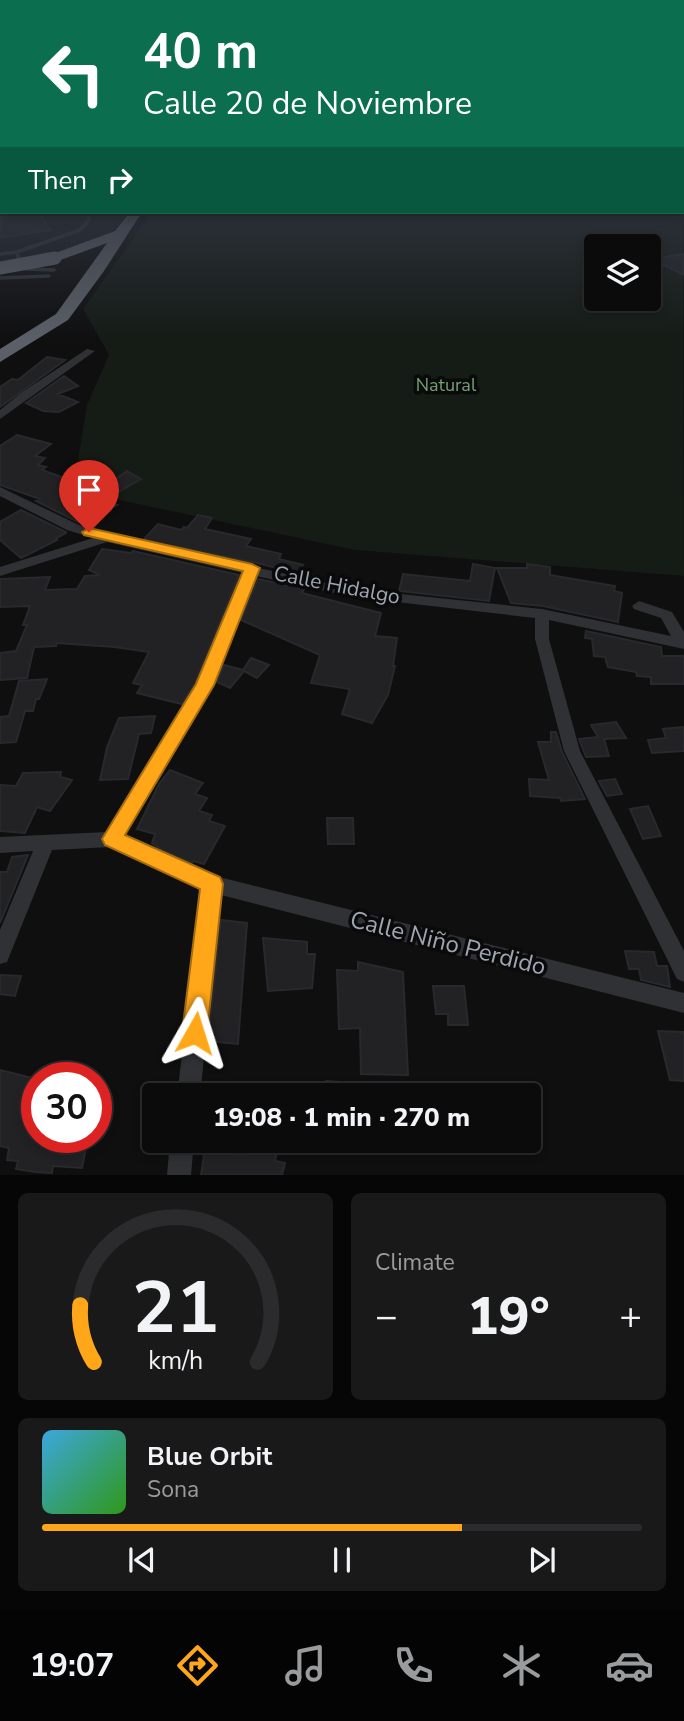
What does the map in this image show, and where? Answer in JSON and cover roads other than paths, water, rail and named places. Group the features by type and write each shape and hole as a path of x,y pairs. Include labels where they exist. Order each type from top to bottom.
{"highway":[{"path":"0,357 62,317 97,271 123,230"},
{"path":"0,268 55,264 120,234"}],"street":[{"path":"0,416 25,395 90,351"},
{"name":"Calle Hidalgo","path":"0,491 72,527 107,538 252,568 353,593 542,614 684,644"},
{"path":"0,572 107,538"},
{"path":"0,845 112,839 205,685 252,568"},
{"path":"639,606 667,615 684,644"},
{"path":"542,614 542,639 572,751 684,972"},
{"name":"Calle Niño Perdido","path":"112,839 212,884 684,1003"},
{"path":"0,955 46,841"},
{"path":"189,1083 212,884"},
{"path":"178,1175 181,1153"}],"lane":[{"path":"0,254 17,253 80,230"},
{"path":"17,253 26,270 55,264"},
{"path":"0,278 49,276"}],"park label":[{"name":"Natural","path":"446,385"}]}
